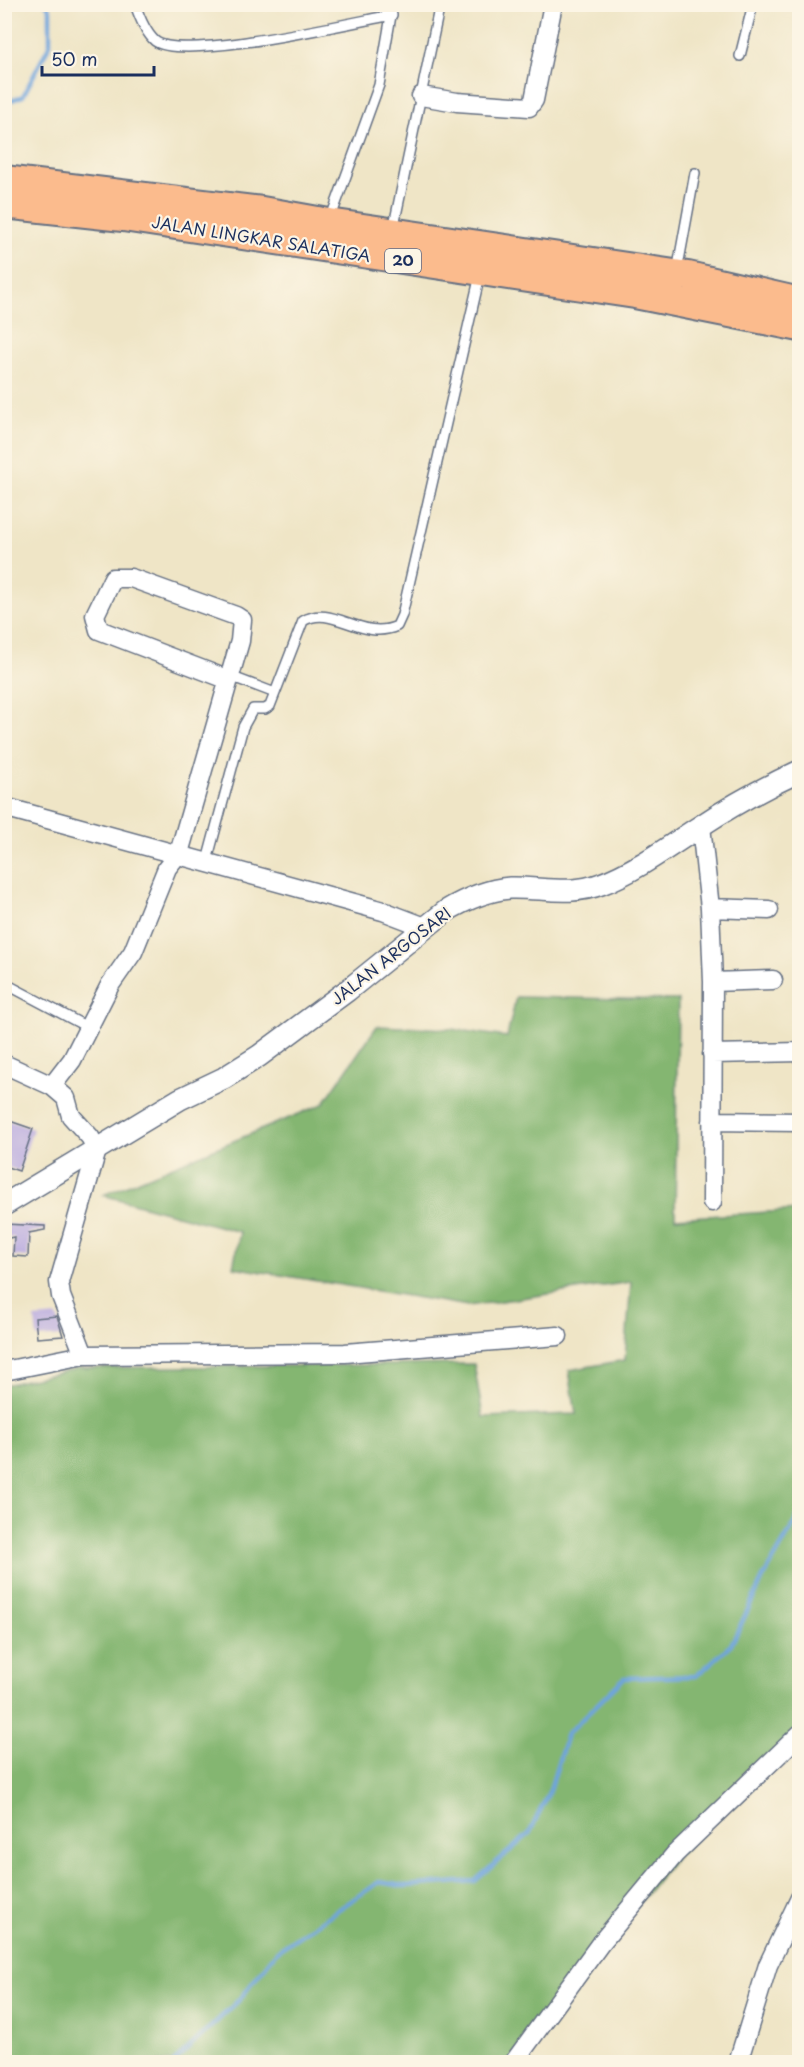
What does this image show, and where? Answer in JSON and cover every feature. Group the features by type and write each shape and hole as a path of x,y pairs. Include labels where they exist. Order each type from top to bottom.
{"highway":[{"name":"JALAN LINGKAR SALATIGA","path":"4,180 262,211 327,236 392,232 676,275 800,302"},
{"name":"JALAN LINGKAR SALATIGA","path":"4,204 327,236 481,272 634,294 770,319 800,327"}],"street":[{"path":"421,96 457,102 529,107 534,100 553,4"},
{"path":"52,1086 72,1060 110,985 133,952 167,868 179,853 229,678 242,630 241,618 131,578 113,578 95,615 99,630 229,678"},
{"name":"JALAN ARGOSARI","path":"4,1205 259,1056 348,990 425,927 463,901 486,892 509,888 577,891 600,885 800,771"},
{"path":"4,807 179,853 383,911 425,927"},
{"path":"701,826 710,908 713,982 712,1202"},
{"path":"710,908 769,910"},
{"path":"713,982 773,980"},
{"path":"712,1054 800,1052"},
{"path":"4,1064 52,1086 66,1098 71,1116 90,1137 97,1150 59,1282 61,1296 84,1355"},
{"path":"712,1121 800,1122"},
{"path":"4,1371 84,1355 345,1353 558,1336"},
{"path":"514,2062 600,1944 675,1854 800,1734"},
{"path":"738,2062 768,1965 800,1898"}],"lane":[{"path":"135,4 146,29 155,40 178,47 225,45 392,15"},
{"path":"327,236 379,85 393,4"},
{"path":"392,232 440,4"},
{"path":"740,56 753,4"},
{"path":"676,275 695,172"},
{"path":"207,861 243,727 253,709 265,709 270,706 303,621 312,615 327,616 369,631 384,632 397,626 402,615 481,272"},
{"path":"229,678 275,693"},
{"path":"4,983 89,1028"}],"green space":[{"path":"516,997 678,1000 675,1218 799,1210 799,1742 676,1857 514,2062 5,2062 4,1385 79,1368 474,1364 483,1417 576,1414 569,1370 625,1360 631,1282 468,1306 233,1267 240,1232 103,1195 323,1104 377,1026 451,1029 507,1037"}],"building":[{"path":"4,1119 33,1129 19,1171 4,1166"},
{"path":"4,1224 45,1226 45,1230 29,1233 28,1257 13,1256 14,1237 4,1239"},
{"path":"57,1316 63,1336 37,1338 35,1318"}],"waterway":[{"path":"4,103 23,96 50,44 50,10 46,4"},
{"path":"174,2062 240,1999 277,1951 379,1882 404,1886 475,1881 529,1834 550,1790 567,1734 624,1678 696,1676 731,1645 763,1578 800,1514"}]}
